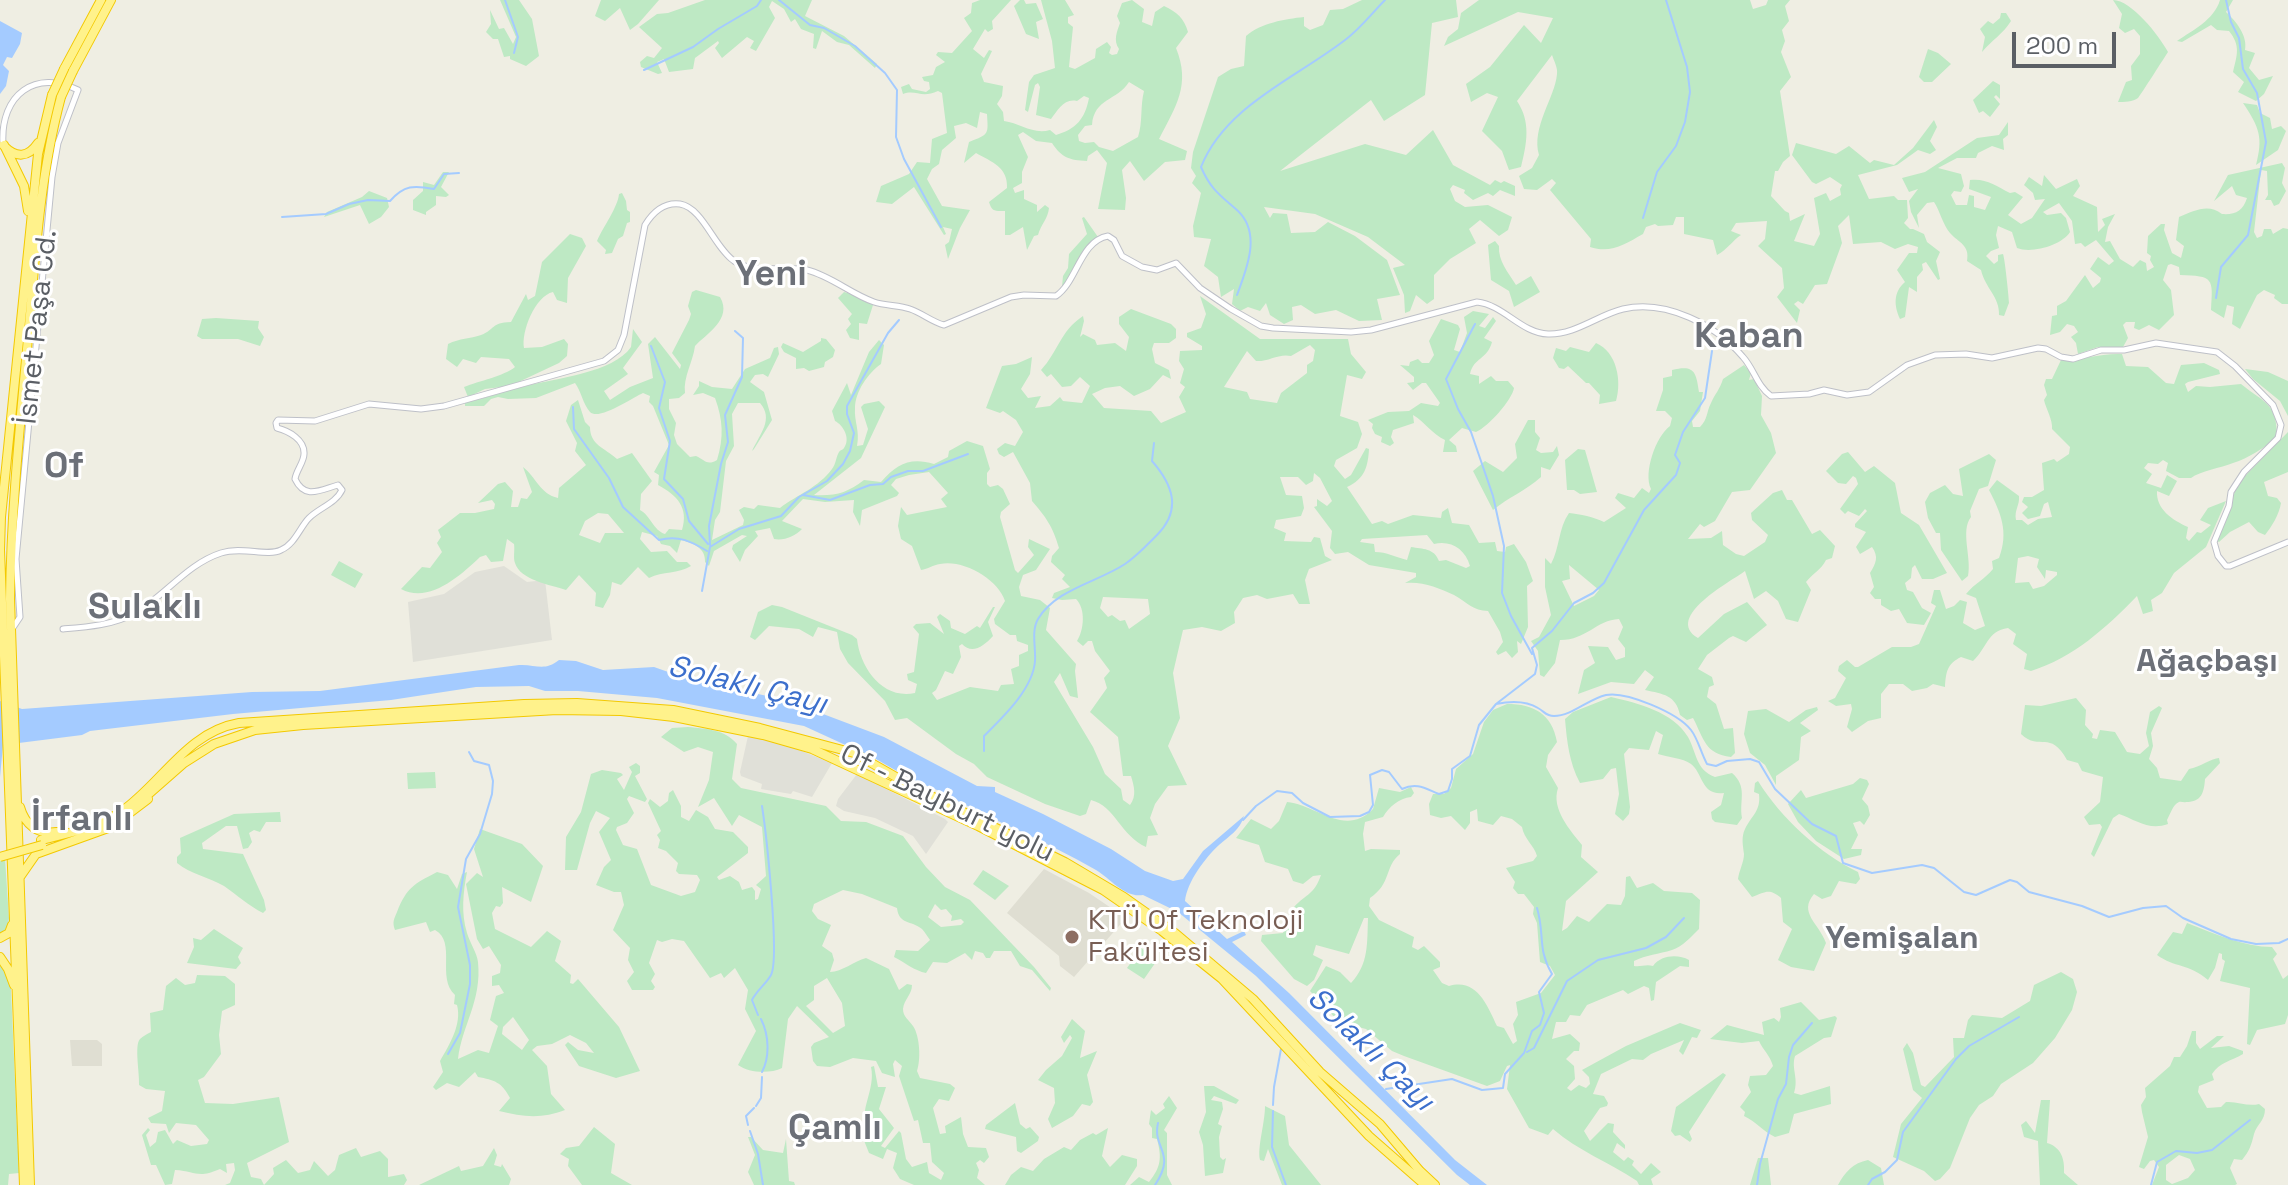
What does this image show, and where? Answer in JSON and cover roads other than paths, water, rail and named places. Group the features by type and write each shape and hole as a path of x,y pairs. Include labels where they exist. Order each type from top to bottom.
{"highway":[{"path":"4,145 9,151 22,155 33,150 101,0"},
{"path":"68,70 111,0"},
{"path":"8,662 11,631 10,531 38,228 57,96"},
{"path":"24,1185 1,517 40,139"},
{"path":"4,145 24,186 30,227"},
{"name":"Of - Bayburt yolu","path":"41,843 101,824 126,808 218,728 261,721 577,703 673,710 760,728 853,753 917,789 1065,862 1124,897 1175,933 1253,999 1320,1072 1380,1125 1435,1185"},
{"name":"Of - Bayburt yolu","path":"41,843 88,833 111,823 190,758 228,738 261,729 557,710 621,711 674,717 763,735 812,749 844,763 978,826 1103,890 1162,931 1222,979 1370,1135 1425,1185"},
{"path":"218,728 228,738"},
{"path":"209,733 214,744"},
{"path":"844,763 844,758 853,753 860,761 854,768"},
{"path":"12,777 23,815 32,828 50,833"},
{"path":"152,783 100,819 24,839 24,854 32,857 119,823 142,805 165,779"},
{"path":"17,794 30,1185"},
{"path":"0,851 41,843"},
{"path":"0,857 41,843"},
{"path":"20,878 32,857"},
{"path":"0,938 10,931 14,904"},
{"path":"0,957 12,977 18,1005"},
{"path":"1368,1125 1380,1125 1382,1135 1370,1135 1368,1125"}],"main road":[{"name":"İsmet Paşa Cd.","path":"4,145 1,130 3,116 8,103 24,87 48,81 78,90 58,143 52,177 16,559 20,615"},
{"path":"63,629 108,623 135,613 195,567 222,552 246,549 270,553 288,545 307,520 339,496 342,490 338,485 315,492 305,492 299,487 295,479 304,455 302,444 293,435 277,428 278,420 315,421 369,404 421,409 444,406 604,361 618,350 624,335 645,225 661,207 677,204 692,209 723,251 737,263 755,269 785,267 804,270 875,302 914,310 944,325 1011,297 1056,296 1067,285 1084,255 1101,237 1108,236 1114,240 1122,256 1142,267 1157,270 1176,263 1189,278 1221,302 1247,319 1273,328 1351,332 1371,330 1477,302 1491,304 1536,332 1561,334 1624,309 1662,308 1700,323 1726,339 1749,365 1762,389 1771,396 1824,390 1847,395 1869,392 1907,365 1935,355 1966,354 1992,358 2038,348 2073,359 2101,350 2124,350 2156,343 2204,349 2217,352 2235,366 2273,405 2281,425 2278,438 2235,484 2214,542 2215,551 2223,563 2230,566 2288,542"},
{"path":"10,604 20,615 11,631"}],"water":[{"path":"0,21 22,33 12,58 7,57 3,65 9,71 6,86 0,94"},
{"path":"559,660 576,661 603,670 654,667 688,679 786,700 884,737 977,786 995,787 995,792 1111,849 1145,871 1173,881 1183,879 1203,851 1244,816 1237,829 1214,850 1198,871 1185,901 1227,939 1244,931 1246,935 1232,942 1289,993 1455,1160 1487,1185 1470,1185 1457,1175 1256,976 1178,912 1143,895 1130,894 1096,870 1057,849 804,726 657,698 545,691 529,686 476,687 391,700 90,731 82,735 3,745 0,777 0,701 22,709 252,692 320,691 519,665 544,667"}],"waterway":[{"path":"505,0 518,37 514,53"},
{"path":"644,70 693,47 757,6 761,0"},
{"path":"779,0 810,25 824,28 855,46 885,73 897,90 896,137 904,159 941,227"},
{"path":"1237,295 1250,252 1249,230 1238,211 1212,187 1201,167 1212,146 1244,110 1345,40 1385,0"},
{"path":"1643,218 1657,172 1676,146 1685,122 1690,92 1687,67 1666,0"},
{"path":"2216,298 2221,267 2248,235 2266,142 2257,93 2243,69 2239,38 2226,0"},
{"path":"282,217 326,214 368,200 390,201 405,189 434,189 444,174 459,173"},
{"path":"702,591 710,547 739,529 781,516 799,497 827,481 843,464 854,433 847,406 888,333 899,320"},
{"path":"1475,324 1446,379 1471,432 1493,496 1504,546 1502,593 1532,654"},
{"path":"710,545 709,526 728,442 725,415 742,377 743,338 735,331"},
{"path":"651,346 665,382 659,408 670,441 664,479 683,499 689,521 708,544"},
{"path":"1243,820 1277,791 1292,793 1303,803 1330,817 1360,816 1369,812 1373,805 1370,775 1382,770 1389,772 1402,789 1417,786 1439,794 1448,791 1452,769 1470,756 1479,725 1496,704 1535,674 1537,665 1532,648 1552,631 1574,603 1604,583 1644,510 1676,475 1680,463 1675,455 1683,432 1705,398 1712,351"},
{"path":"573,407 574,429 609,478 623,507 659,540 684,540 707,551"},
{"path":"984,751 984,736 1016,702 1029,682 1035,661 1035,629 1046,609 1066,593 1125,564 1165,526 1170,516 1172,498 1165,479 1152,461 1154,443"},
{"path":"803,495 830,500 870,485 883,484 891,477 908,471 923,471 968,454"},
{"path":"1496,704 1523,702 1554,716 1606,695 1626,696 1651,705 1675,717 1691,730 1707,764 1716,766 1727,761 1750,759 1759,762 1775,789 1812,824 1836,836 1843,863 1872,873 1922,865 1934,868 1964,892 1976,895 2010,880 2029,892 2082,906 2109,917 2166,906 2183,918 2231,939 2256,944 2279,943 2288,939"},
{"path":"448,1054 460,1033 470,984 470,965 458,907 466,859 480,834 493,781 489,765 474,761 469,752"},
{"path":"758,1015 752,1000 771,975 774,945 762,806"},
{"name":"Solaklı Çayı","path":"1386,1089 1452,1079 1482,1090 1503,1088 1505,1074 1524,1053 1532,1031 1540,1025 1544,1013 1539,992 1552,974 1544,957 1537,908"},
{"path":"1527,1052 1534,1048 1567,981 1598,960 1646,948 1666,937 1684,918"},
{"path":"1868,1185 1897,1160 1903,1132 1956,1059 1969,1046 2019,1017"},
{"path":"761,1019 768,1046 762,1072"},
{"path":"1757,1185 1778,1099 1786,1084 1793,1045 1812,1023"},
{"path":"1273,1105 1281,1049"},
{"path":"756,1106 761,1098 762,1077"},
{"path":"748,1125 746,1116 754,1108"},
{"path":"1273,1111 1272,1147 1286,1185"},
{"path":"2151,1185 2157,1162 2176,1151 2197,1153 2212,1150 2250,1120"},
{"path":"1155,1185 1164,1165 1158,1123"},
{"path":"750,1131 763,1185"}],"place":[{"name":"KTÜ Of Teknoloji Fakültesi","path":"1072,937"}],"district":[{"name":"Yeni","path":"771,275"},
{"name":"Kaban","path":"1749,337"},
{"name":"Of","path":"64,467"},
{"name":"Sulaklı","path":"145,608"},
{"name":"Ağaçbaşı","path":"2207,662"},
{"name":"İrfanlı","path":"82,820"},
{"name":"Yemişalan","path":"1902,939"},
{"name":"Çamlı","path":"835,1129"}]}
